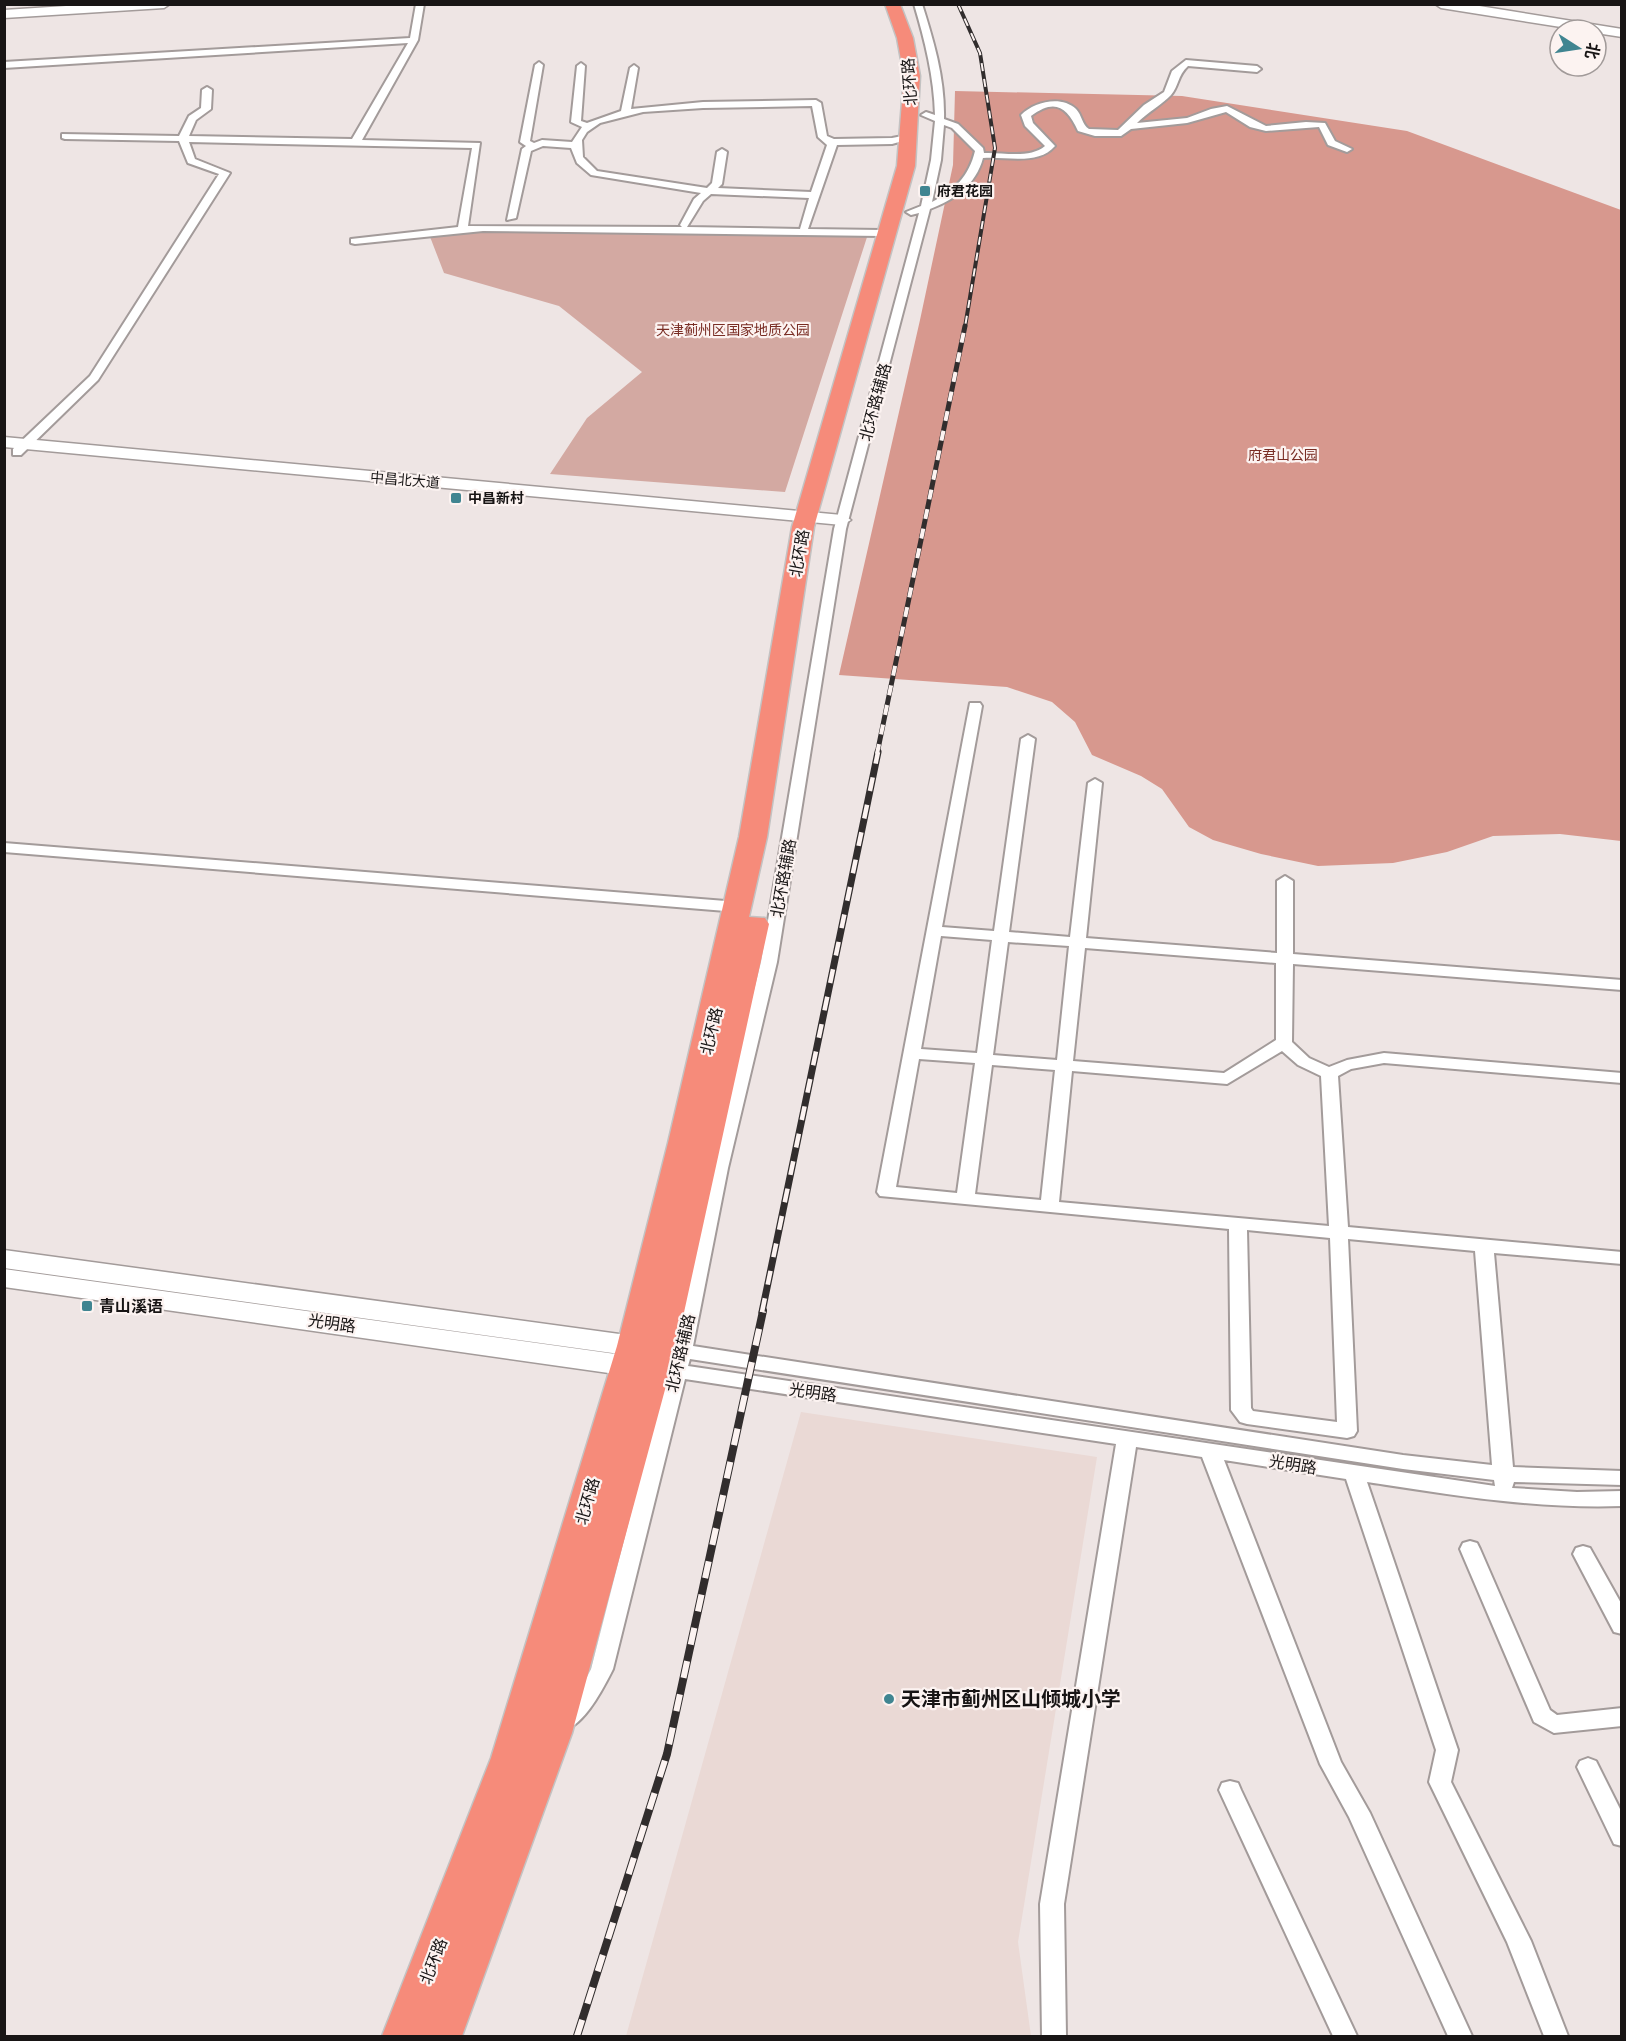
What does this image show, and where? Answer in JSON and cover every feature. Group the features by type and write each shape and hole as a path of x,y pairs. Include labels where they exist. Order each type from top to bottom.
{"highway":[{"name":"北环路","path":"405,2037 511,1758 655,1359 718,1002 823,524 900,193 909,144 912,76 904,38 892,4"},
{"name":"北环路","path":"440,2037 552,1733 655,1359 748,962 772,838 791,703 823,524 918,210 921,166 933,117 923,67 904,4"}],"street":[{"path":"4,14 164,4"},
{"path":"357,141 414,40 420,4"},
{"path":"918,4 935,57 933,117 956,126 979,153 1035,155 1049,149 1050,146 1045,140 1028,124 1026,115 1043,106 1071,107 1075,111 1081,129 1096,134 1121,133 1138,115 1168,93 1175,73 1186,63 1257,69"},
{"path":"1441,4 1622,33"},
{"path":"4,65 414,40"},
{"path":"539,65 525,142 531,145 576,145"},
{"path":"581,66 576,123 588,126"},
{"path":"625,114 634,68"},
{"path":"13,447 94,378 225,173 191,161 183,138 192,118 206,109 207,90"},
{"path":"815,195 709,191 594,173 578,158 576,145 580,135 588,126 598,120 625,114 661,108 816,103 823,137 832,144 909,144"},
{"path":"1130,126 1181,121 1221,109 1230,110 1256,126 1267,129 1281,129 1311,123 1322,125 1331,143 1347,149"},
{"path":"65,136 477,145 466,198 463,228"},
{"path":"832,144 892,141 909,144"},
{"path":"804,227 832,144"},
{"path":"511,218 526,149 531,145"},
{"path":"686,225 699,199 717,184 722,152"},
{"path":"918,210 951,198 964,183 979,153"},
{"path":"355,241 463,228 881,233"},
{"name":"中昌北大道","path":"13,447 823,524"},
{"path":"975,706 886,1192 1622,1258"},
{"path":"965,1199 1028,740"},
{"path":"1049,1206 1095,783"},
{"path":"4,846 738,907"},
{"path":"1286,881 1284,1042 1290,1052 1308,1065 1329,1073 1347,1065 1384,1058 1622,1078"},
{"path":"934,931 1622,985"},
{"path":"912,1053 1227,1079 1284,1042"},
{"path":"1238,1224 1241,1410 1247,1417 1347,1431 1339,1233 1329,1073"},
{"path":"1484,1246 1504,1495"},
{"name":"光明路","path":"4,1259 655,1359 1127,1439 1354,1474 1504,1495 1577,1500 1622,1498"},
{"name":"光明路","path":"4,1278 655,1359 1403,1462 1504,1474 1622,1478"},
{"path":"1054,2037 1052,1904 1127,1439"},
{"path":"1210,1451 1331,1764 1359,1813 1460,2037"},
{"path":"1354,1474 1448,1750 1440,1782 1519,1941 1556,2037"},
{"path":"1470,1549 1542,1716 1554,1724 1622,1717"},
{"path":"1583,1554 1622,1626"},
{"path":"1588,1767 1622,1837"},
{"path":"1230,1790 1344,2037"}],"shaded area":[{"name":"天津市蓟州区山倾城小学","path":"801,1412 1097,1457 1018,1942 1031,2036 626,2036"}],"green space":[{"name":"府君山公园","path":"955,91 1182,96 1407,131 1621,210 1621,841 1560,834 1493,836 1447,852 1393,863 1318,866 1261,854 1213,840 1189,827 1162,789 1141,776 1092,755 1075,722 1052,702 1007,687 839,675 953,165"},
{"name":"天津蓟州区国家地质公园","path":"494,225 868,234 785,492 550,474 587,418 642,372 559,306 444,273 427,229"}],"railway":[{"path":"958,4 980,53 995,148 965,327"},
{"path":"877,754 965,326"},
{"path":"762,1312 878,752"},
{"path":"577,2036 667,1754 763,1311"}],"place":[{"name":"府君花园","path":"925,191"},
{"name":"中昌新村","path":"456,498"},
{"name":"青山溪语","path":"87,1306"},
{"name":"天津市蓟州区山倾城小学","path":"889,1699"}]}
